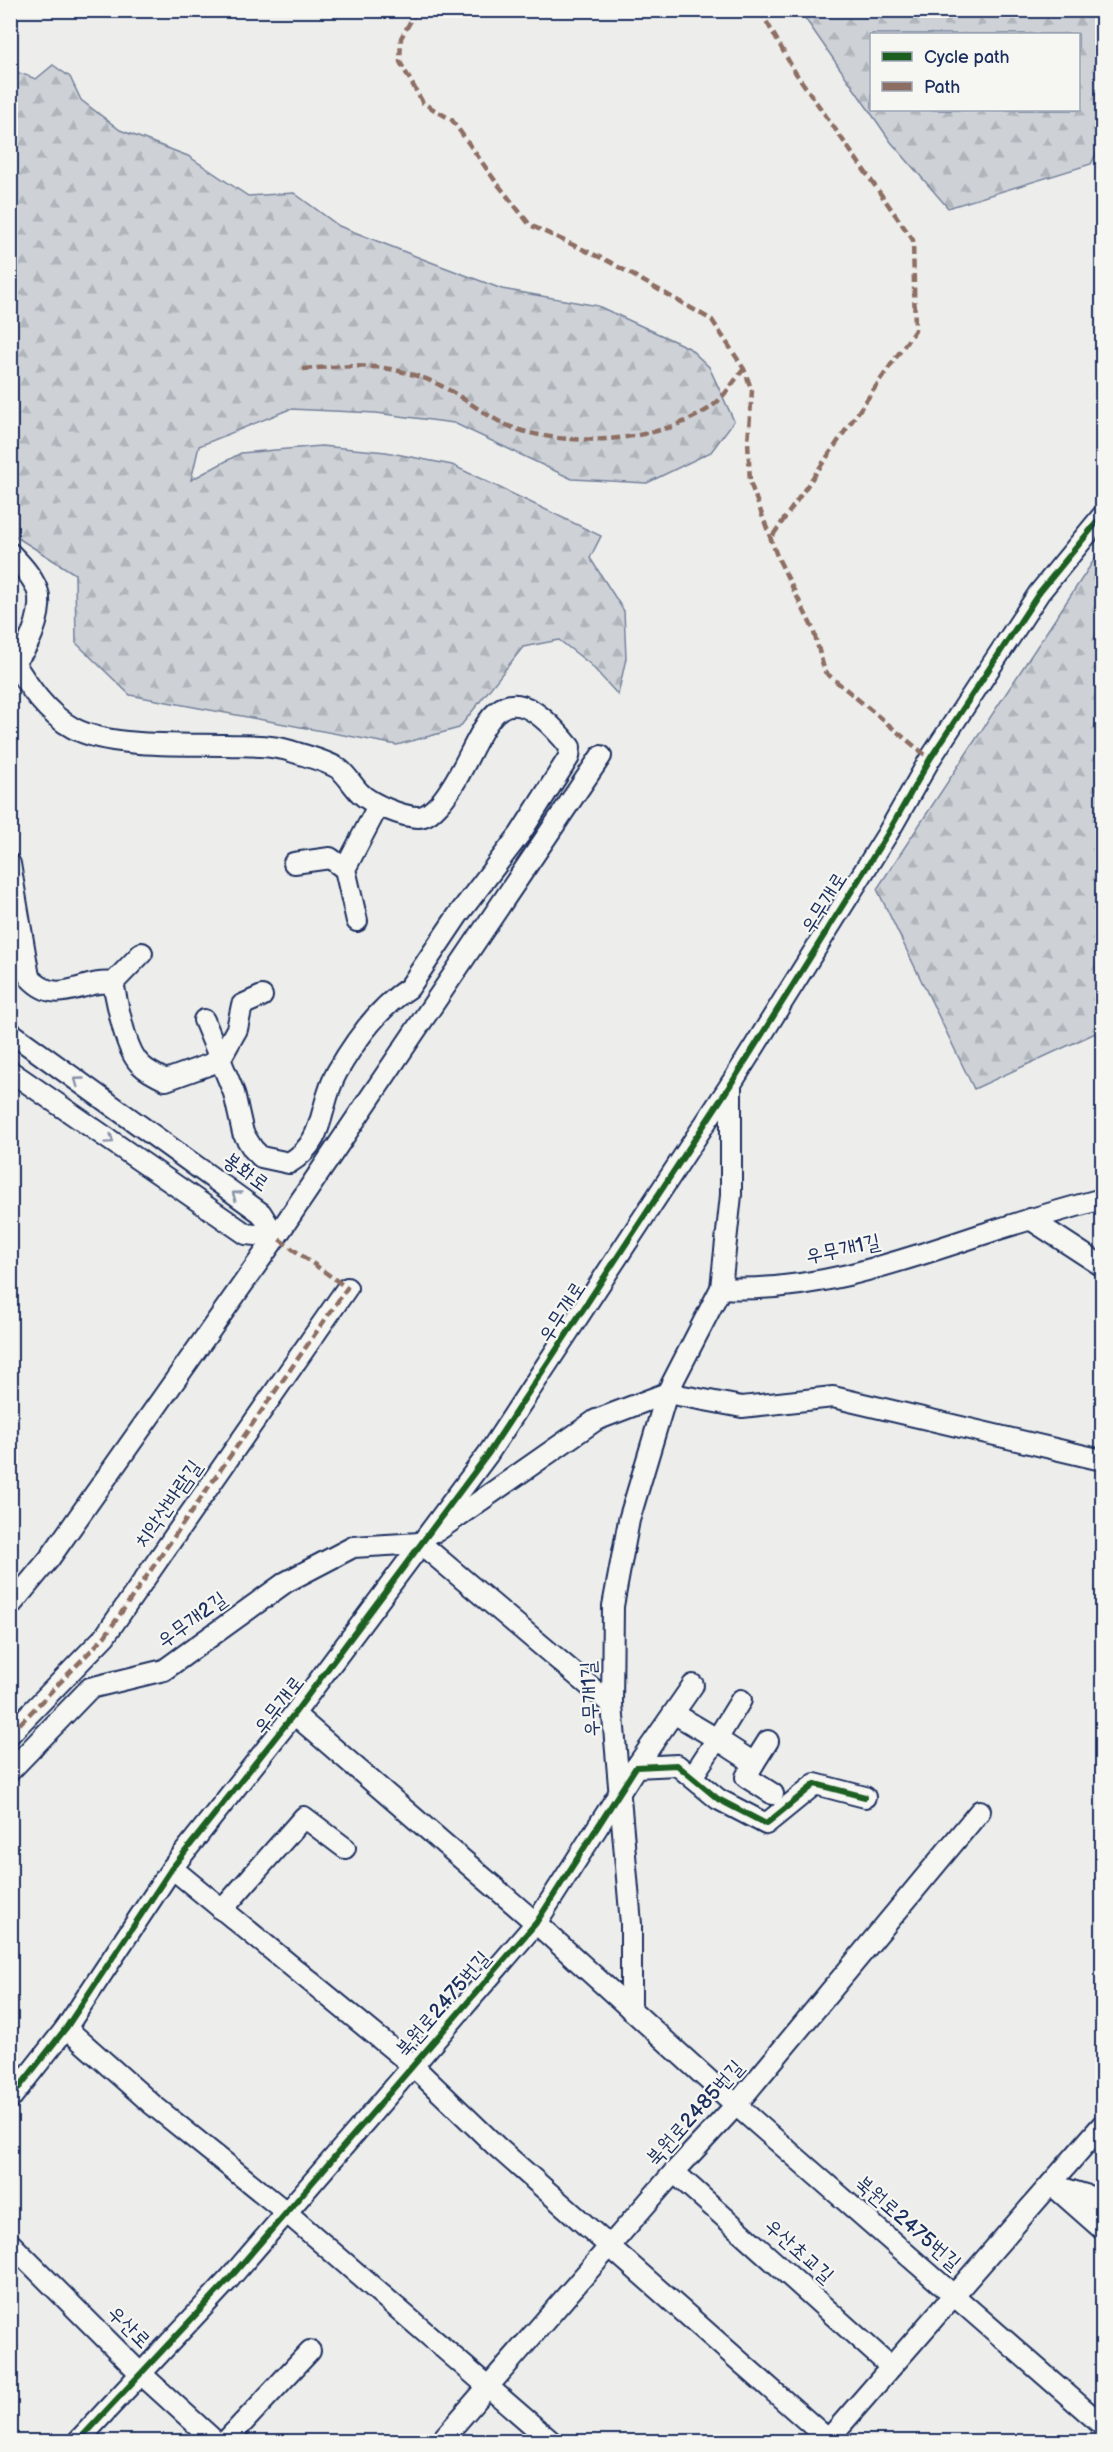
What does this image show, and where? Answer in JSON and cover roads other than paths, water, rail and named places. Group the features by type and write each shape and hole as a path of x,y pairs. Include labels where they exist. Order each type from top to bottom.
{"street":[{"name":"우무개로","path":"10,2099 66,2028 172,1868 294,1714 488,1454 731,1084 888,833 930,759 1039,593 1102,516"},
{"path":"10,553 26,569 39,596 35,627 24,654 12,662 29,687 73,728 97,736 141,743 255,743 296,752 339,769 363,796 378,806 419,818 431,813 445,797 484,726 498,709 511,704 528,708 542,717 570,747 569,757 520,834 458,915 409,988 397,995 373,1020 337,1072 316,1136 304,1154 289,1163 261,1157 253,1149 243,1133 234,1093 204,1020"},
{"path":"10,1606 49,1559 276,1237 601,756"},
{"path":"357,921 345,869 378,806"},
{"path":"294,863 330,858 345,869"},
{"path":"11,867 28,969 38,987 51,991 74,991 113,983 142,952"},
{"path":"113,983 126,1037 139,1064 166,1080 219,1061 237,1029 242,1005 262,996"},
{"name":"봉화로","path":"10,1032 261,1213 276,1237"},
{"path":"10,1071 246,1234 276,1237"},
{"path":"721,1288 731,1195 731,1084"},
{"name":"우무개1길","path":"631,2010 631,1924 612,1705 613,1606 629,1520 667,1393 721,1288 758,1290 873,1270 1030,1219 1102,1199"},
{"path":"1030,1219 1102,1266"},
{"name":"치악산바람길","path":"10,1734 105,1636 347,1288"},
{"path":"612,1705 420,1543 596,1420 667,1393 742,1407 833,1397 1102,1460"},
{"name":"우무개2길","path":"10,1771 90,1688 164,1670 286,1582 353,1547 420,1543"},
{"name":"북원로2475번길","path":"77,2442 139,2372 230,2278 536,1923 636,1767 693,1685"},
{"path":"696,1771 741,1700"},
{"name":"북원로2475번길","path":"294,1714 536,1923 736,2105 954,2295"},
{"path":"675,1714 754,1763"},
{"path":"768,1741 746,1777 772,1794"},
{"path":"636,1767 677,1765 718,1799 765,1824 815,1784 864,1797"},
{"name":"북원로2485번길","path":"440,2442 674,2172 736,2105 980,1811"},
{"path":"222,1910 304,1817 345,1848"},
{"path":"172,1868 412,2065"},
{"path":"66,2028 153,2105 286,2212 488,2384 552,2442"},
{"name":"북원로2475번길","path":"412,2065 496,2146 611,2245"},
{"path":"611,2245 828,2441 1102,2125"},
{"name":"우산초교길","path":"674,2172 891,2367"},
{"path":"1051,2184 1102,2200"},
{"path":"1051,2184 1102,2229"},
{"name":"우산로","path":"10,2243 139,2372 216,2442"},
{"path":"954,2295 1102,2425"},
{"path":"225,2442 310,2351"}]}
